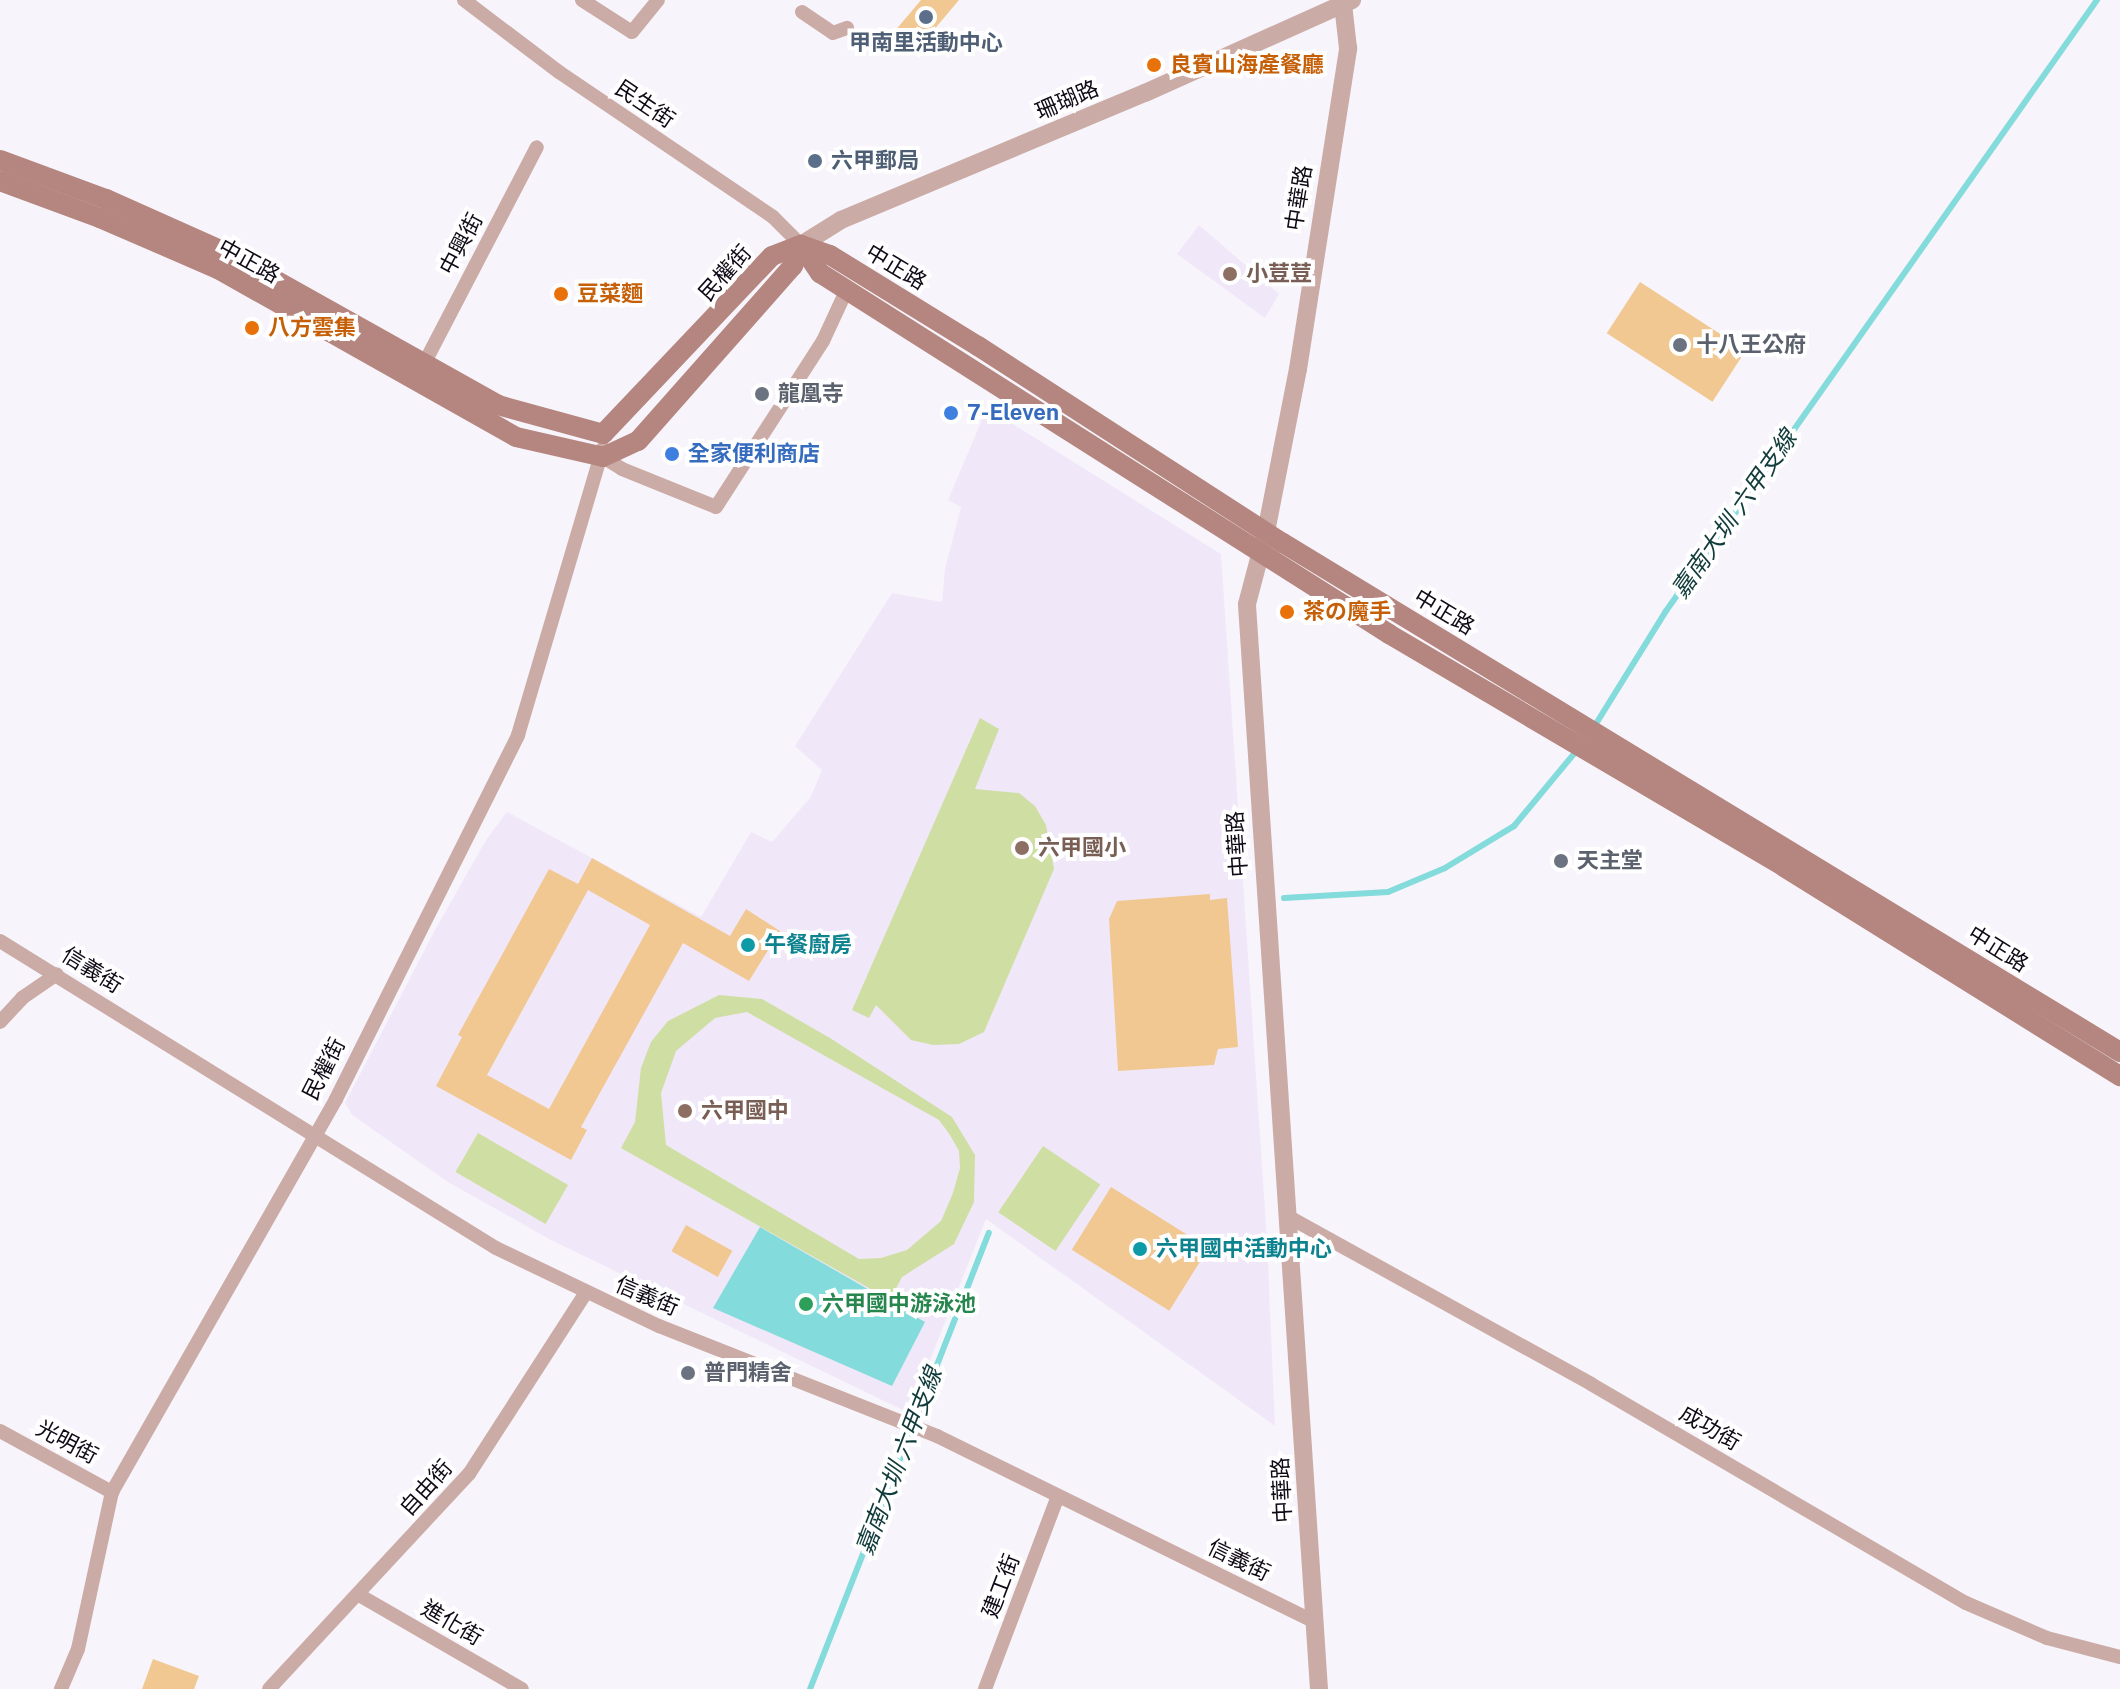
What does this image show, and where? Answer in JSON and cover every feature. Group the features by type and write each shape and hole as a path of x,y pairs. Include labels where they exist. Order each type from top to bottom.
{"main road":[{"name":"中正路","path":"0,160 106,199 223,251 498,405 603,434"},
{"name":"中正路","path":"0,181 100,218 218,269 516,437 603,457"},
{"name":"中正路","path":"801,245 820,273 1389,634 1771,859 2120,1076"},
{"name":"中正路","path":"801,245 830,255 978,346 1266,532 2120,1052"},
{"name":"民權街","path":"603,434 772,256 801,245"},
{"name":"民權街","path":"603,457 638,441 793,266 801,245"}],"street":[{"name":"民生街","path":"464,0 559,72 773,217 801,245"},
{"path":"582,0 632,32 658,0"},
{"name":"珊瑚路","path":"801,245 841,220 1145,93 1345,1"},
{"name":"中華路","path":"1319,1689 1247,604 1266,532 1298,369 1348,48 1345,1"},
{"path":"802,12 833,33 847,28"},
{"name":"中興街","path":"425,362 537,147"},
{"name":"中正路","path":"603,457 622,469 716,507 809,365 847,289"},
{"name":"民權街","path":"61,1689 78,1649 112,1492 316,1135 518,735 603,457 603,434"},
{"name":"信義街","path":"0,941 496,1248 585,1294 659,1326 937,1436 1057,1498 1313,1621"},
{"path":"0,1022 22,998 57,974"},
{"name":"成功街","path":"1287,1216 1591,1384 1966,1603 2047,1638 2120,1657"},
{"name":"自由街","path":"269,1689 469,1474 585,1294"},
{"name":"光明街","path":"0,1431 112,1492"},
{"name":"建工街","path":"985,1689 1057,1498"},
{"name":"進化街","path":"359,1595 522,1689"}],"shaded area":[{"name":"小荳荳","path":"1199,225 1279,294 1265,318 1177,254"},
{"path":"987,408 1221,554 1267,1240 1275,1426 986,1219 909,1413 551,1240 448,1182 352,1115 345,1103 435,930 486,840 507,812 701,917 751,832 772,842 810,798 822,770 795,746 892,593 942,602 945,569 961,507 948,500"}],"green space":[{"path":"980,718 999,729 975,789 1019,793 1035,806 1046,825 1054,869 984,1032 959,1044 933,1045 911,1040 876,1005 869,1018 852,1010"},
{"path":"719,995 762,999 830,1038 952,1117 975,1155 974,1202 954,1244 902,1277 890,1300 621,1148 635,1122 641,1068 651,1042 668,1021","holes":["747,1012 939,1120 959,1151 960,1168 941,1221 907,1250 881,1258 859,1259 666,1145 661,1093 676,1051 715,1018"]},
{"path":"478,1133 568,1185 546,1224 456,1172"},
{"path":"1043,1146 1100,1185 1055,1251 998,1212"}],"water":[{"name":"六甲國中游泳池","path":"760,1227 925,1322 892,1386 713,1308"}],"building":[{"name":"甲南里活動中心","path":"921,0 959,0 916,51 894,32"},
{"name":"十八王公府","path":"1640,282 1746,351 1712,402 1607,333"},
{"path":"592,858 730,936 746,909 780,931 749,981 683,943 581,1127 587,1130 571,1160 436,1086 462,1037 458,1035 549,869 578,884","holes":["588,890 650,925 549,1109 487,1075"]},
{"path":"1210,894 1210,900 1227,898 1238,1047 1218,1049 1214,1065 1118,1071 1109,919 1117,901"},
{"name":"六甲國中活動中心","path":"1111,1187 1209,1248 1169,1311 1072,1250"},
{"path":"686,1225 732,1251 718,1277 671,1251"},
{"path":"153,1659 199,1676 194,1689 142,1689"}],"waterway":[{"name":"嘉南大圳 六甲支線","path":"1594,727 1666,611 2097,0"},
{"name":"嘉南大圳 六甲支線","path":"1284,898 1388,892 1445,868 1514,826 1578,749"},
{"name":"嘉南大圳 六甲支線","path":"810,1689 989,1233"}],"place":[{"name":"甲南里活動中心","path":"926,17"},
{"name":"良賓山海產餐廳","path":"1154,65"},
{"name":"六甲郵局","path":"815,161"},
{"name":"小荳荳","path":"1230,274"},
{"name":"豆菜麵","path":"561,294"},
{"name":"八方雲集","path":"252,328"},
{"name":"十八王公府","path":"1680,345"},
{"name":"龍凰寺","path":"762,394"},
{"name":"7-Eleven","path":"951,413"},
{"name":"全家便利商店","path":"672,454"},
{"name":"茶の魔手","path":"1287,612"},
{"name":"六甲國小","path":"1022,848"},
{"name":"天主堂","path":"1561,861"},
{"name":"午餐廚房","path":"748,945"},
{"name":"六甲國中","path":"685,1111"},
{"name":"六甲國中活動中心","path":"1140,1249"},
{"name":"六甲國中游泳池","path":"806,1304"},
{"name":"普門精舍","path":"688,1373"}]}
